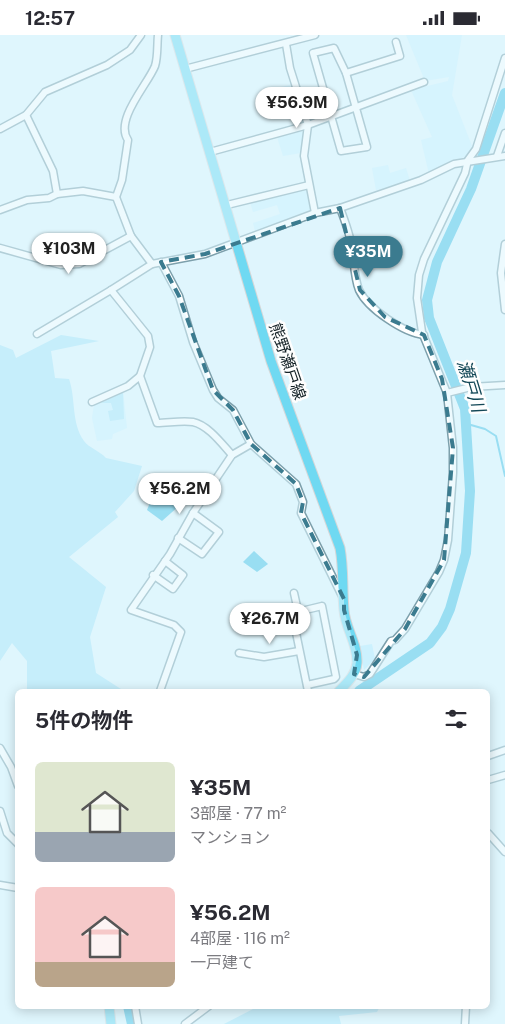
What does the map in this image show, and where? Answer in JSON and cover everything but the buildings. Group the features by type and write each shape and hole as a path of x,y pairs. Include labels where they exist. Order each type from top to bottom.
{"main road":[{"name":"熊野瀬戸線","path":"175,35 227,205 271,361 338,541 344,565 344,610 357,655 354,675"},
{"path":"341,689 354,675"},
{"path":"110,1009 111,1024"}],"street":[{"path":"0,129 26,115 45,92 107,65 130,50 141,35"},
{"path":"152,265 131,236 116,197 122,180 128,141 126,137 127,117 154,66 158,35"},
{"path":"185,69 315,35"},
{"path":"346,73 400,56 396,42"},
{"path":"286,44 290,68 308,125 304,156 315,213"},
{"path":"334,48 346,73 356,106 367,147 341,151 313,53 334,48"},
{"path":"354,675 364,677 370,674 391,641 396,640 405,629 444,560 453,473 453,448 448,393 424,335 417,298 419,275 424,259 479,140 505,58"},
{"path":"210,152 308,125 424,82"},
{"path":"26,115 53,171 56,194"},
{"path":"495,157 505,133"},
{"path":"37,334 152,265 204,254 315,213 340,208 421,180 454,164 505,156"},
{"path":"227,205 309,185"},
{"path":"0,210 27,200 49,198 56,194 83,191 116,197"},
{"path":"340,208 349,232 360,290 383,315 415,334 424,335"},
{"path":"0,248 61,265 79,264 131,236"},
{"path":"505,244 501,273 505,309"},
{"path":"161,262 179,296 193,342 213,390 218,398 233,410 252,444 296,484 303,502 301,513 340,595 344,599"},
{"path":"92,402 128,386 140,376 150,347 148,336 111,290"},
{"path":"140,376 157,423 192,421 206,428 232,455"},
{"path":"448,393 469,388 505,385"},
{"path":"161,689 181,632 174,625 131,610 153,575 165,561 192,513 232,455 252,444"},
{"path":"178,538 202,554 218,532 192,513"},
{"path":"153,575 173,589 183,575 165,561"},
{"path":"294,593 298,611"},
{"path":"322,606 336,677 307,688 299,651 293,618 294,613 322,606"},
{"path":"239,653 264,657 299,651"},
{"path":"0,748 15,777"},
{"path":"490,754 505,750"},
{"path":"490,779 505,775"},
{"path":"0,811 7,833 15,841"},
{"path":"490,835 505,852"},
{"path":"0,885 15,888"},
{"path":"136,1009 138,1024"},
{"path":"185,1024 205,1009"},
{"path":"465,1024 466,1009"}],"highlighted area":[{"path":"340,208 360,290 385,317 424,335 442,379 453,448 444,560 405,629 364,677 354,674 357,655 344,610 344,599 301,513 303,502 296,484 251,444 233,410 213,390 179,296 161,262 205,254"}],"shaded area":[{"path":"406,35 462,35 452,95 472,146 470,154 429,174 421,140 432,137 411,90 448,81 449,77 425,81"},
{"path":"293,84 296,97 261,106 258,93"},
{"path":"304,131 301,153 283,156 277,137"},
{"path":"388,165 390,173 406,168 410,181 393,186 392,184 392,187 376,190 372,168"},
{"path":"308,188 313,209 255,231 253,223 280,214 277,205 253,212 250,202"},
{"path":"61,335 99,341 51,351 55,378 69,379 75,419 84,441 106,458 142,466 134,491 115,512 118,517 69,557 106,587 90,637 96,673 121,689 27,689 27,661 12,643 0,661 0,345 13,350 16,358"},
{"path":"123,391 127,428 113,434 112,439 97,441 92,418 94,405"},
{"path":"123,392 124,419 110,421 108,411 113,410 111,403 101,403"},
{"path":"372,644 375,659 364,670 360,646"},
{"path":"253,1009 378,1009 377,1012 339,1016 341,1024 224,1024"}],"water":[{"path":"160,493 180,505 162,521 147,510 151,500"},
{"path":"254,551 268,564 257,572 243,562"}],"waterway":[{"name":"瀬戸川","path":"362,689 430,643 442,627 450,609 466,553 470,491 465,409 429,318 427,300 437,262 471,189 505,93"},
{"path":"466,429 471,425 485,429 496,436 505,476"},
{"name":"瀬戸川","path":"129,1009 132,1024"}]}
